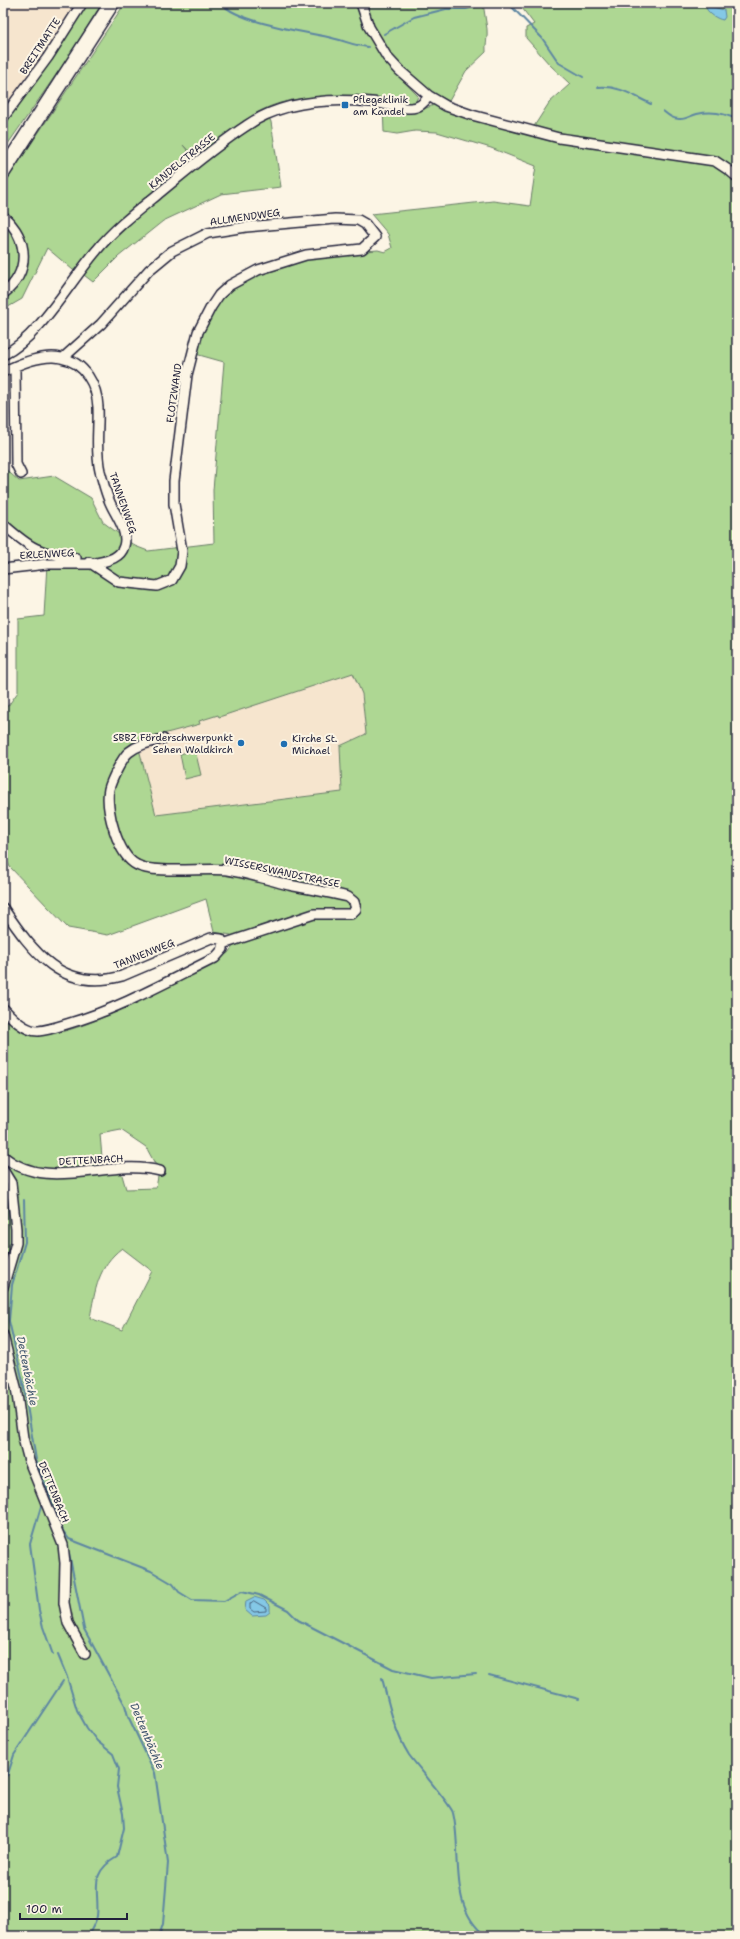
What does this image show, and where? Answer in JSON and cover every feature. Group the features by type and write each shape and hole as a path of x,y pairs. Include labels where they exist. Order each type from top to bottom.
{"highway":[{"path":"3,172 112,3"}],"street":[{"path":"361,3 369,27 387,57 399,70 429,96 446,106 472,115 558,138 715,161 730,171 737,178"},
{"name":"BREITMATTE","path":"3,118 48,57 81,5"},
{"name":"KANDELSTRASSE","path":"3,355 22,343 35,330 97,249 114,232 187,170 246,125 267,113 301,103 321,101 371,102 409,108 422,104 429,96"},
{"path":"3,216 20,237 23,258 21,270 16,279 3,294"},
{"name":"ALLMENDWEG","path":"63,358 101,324 149,270 172,251 208,233 291,222 343,219 358,220 365,224 375,237"},
{"name":"FLOTZWAND","path":"92,564 119,582 157,586 172,580 180,566 182,550 174,504 174,481 188,375 198,332 219,295 240,278 258,270 306,254 362,249 375,237"},
{"path":"3,372 40,359 52,357 63,358"},
{"name":"TANNENWEG","path":"63,358 74,363 88,374 96,390 98,408 98,463 105,491 124,536 124,545 120,553 113,559 92,564"},
{"path":"15,367 16,464 21,474"},
{"path":"3,524 23,543 41,552 56,556 84,559 92,564"},
{"name":"ERLENWEG","path":"3,569 47,564 92,564"},
{"name":"WISSERSWANDSTRASSE","path":"163,739 145,743 128,752 109,789 111,817 119,844 126,856 135,865 147,869 203,868 229,870 348,897 354,902 356,909 351,914 319,914 308,916 223,944"},
{"name":"TANNENWEG","path":"3,908 32,948 50,965 60,972 90,980 106,980 122,976 211,938 221,939 223,944"},
{"path":"3,1008 10,1016 27,1029 37,1031 53,1028 99,1014 215,958 223,949 223,944"},
{"name":"DETTENBACH","path":"3,1156 24,1169 41,1172 67,1174 120,1168 160,1171"},
{"path":"3,1170 11,1183 16,1229 16,1243 3,1287"},
{"name":"DETTENBACH","path":"3,1335 16,1388 23,1438 29,1462 63,1545 65,1563 64,1603 68,1623 85,1654"}],"shaded area":[{"path":"3,3 83,3 3,118"},
{"name":"SBBZ Förderschwerpunkt Sehen Waldkirch","path":"353,673 362,693 366,734 340,746 342,792 156,815 137,741 200,724 199,721 218,715 219,717"}],"green space":[{"path":"83,3 102,3 67,59 3,151 3,118"},
{"path":"125,3 356,3 359,14 369,11 367,3 483,3 487,32 486,52 466,71 449,101 428,90 390,56 382,59 418,96 415,104 407,105 334,97 297,99 279,103 253,115 196,159 183,145 197,162 267,113 271,122 281,187 221,194 163,221 118,257 93,282 80,272 73,270 47,248 22,299 3,310 3,186"},
{"path":"517,3 737,3 737,1936 3,1936 3,1013 16,1027 26,1033 45,1034 70,1030 98,1020 185,977 228,953 234,945 234,940 231,935 214,932 206,899 108,935 68,928 10,867 3,852 3,706 8,706 18,692 18,619 44,616 47,564 41,551 3,524 3,467 19,481 54,476 91,498 103,522 135,546 148,551 214,543 213,490 224,362 192,353 198,332 230,285 293,257 378,250 385,252 392,248 388,234 371,214 493,201 530,206 536,166 491,148 437,132 415,131 397,134 384,132 383,106 418,111 434,105 446,106 531,131 549,103 570,84 550,65 526,38 526,28 534,24","holes":["353,673 362,694 366,734 340,746 342,792 156,815 137,741 200,724 199,721 218,715 219,717","121,1130 146,1147 159,1171 156,1188 126,1189 120,1168 103,1169 100,1134","122,1248 152,1271 122,1330 90,1318 99,1279 114,1255"]},
{"path":"195,750 201,775 185,779 180,754"}],"water":[{"path":"709,6 724,10 725,17 723,20 709,12 706,8"},
{"path":"254,1597 264,1600 270,1606 270,1612 266,1615 252,1616 245,1610 246,1601"}],"waterway":[{"path":"221,3 230,10 242,16 273,26 368,47"},
{"path":"384,34 414,17 446,9 466,9 491,3"},
{"path":"494,3 510,5 542,38 559,63 583,77"},
{"path":"598,87 619,89 651,104"},
{"path":"663,111 677,119 684,119 702,113 713,113 723,114 737,120"},
{"path":"24,1200 25,1242 12,1285 9,1321 23,1382 36,1460 63,1531 69,1539 151,1571 173,1584 179,1592 192,1600 224,1601 242,1591 259,1595 288,1610 298,1620 393,1669 431,1678 476,1674"},
{"path":"42,1503 30,1544 39,1610 43,1627 53,1655"},
{"name":"Dettenbächle","path":"69,1553 84,1629 125,1705 128,1716 155,1773 168,1863 163,1924 159,1936"},
{"path":"58,1655 67,1677 77,1710 87,1728 97,1741 113,1754 119,1769 117,1787 123,1814 124,1828 117,1857 108,1863 98,1877 97,1916 88,1936"},
{"path":"489,1675 579,1699"},
{"path":"382,1678 392,1718 399,1737 409,1755 447,1803 453,1813 456,1829 461,1895 466,1910 474,1924 486,1936"},
{"path":"3,1780 8,1774 14,1755 63,1681"}],"place":[{"name":"Pflegeklinik am Kandel","path":"345,105"},
{"name":"SBBZ Förderschwerpunkt Sehen Waldkirch","path":"241,743"},
{"name":"Kirche St. Michael","path":"284,744"}]}
